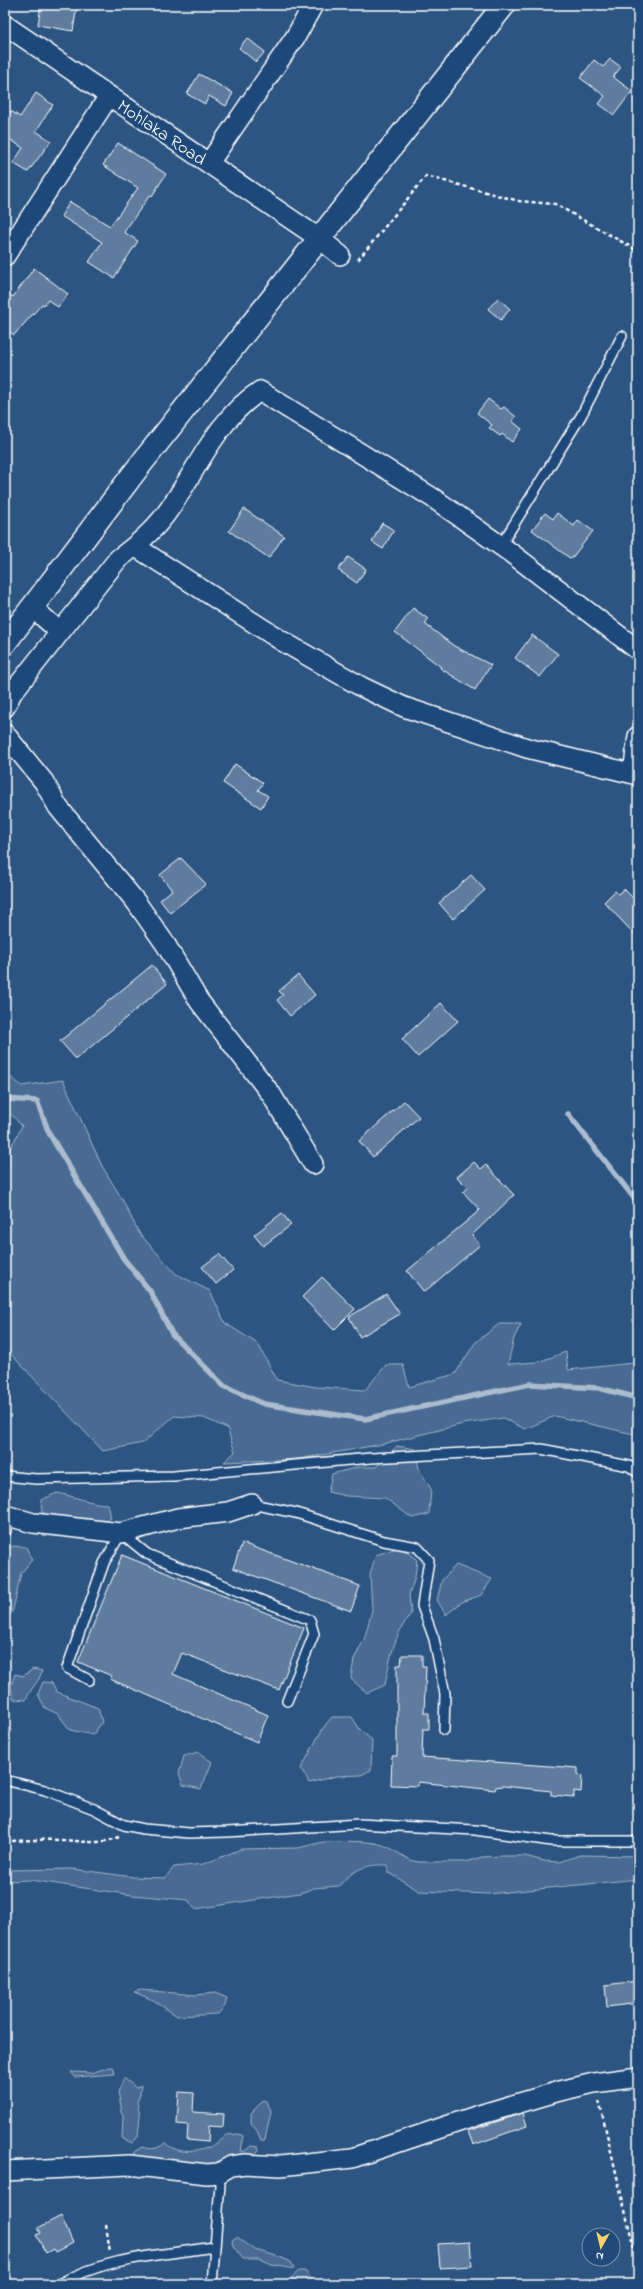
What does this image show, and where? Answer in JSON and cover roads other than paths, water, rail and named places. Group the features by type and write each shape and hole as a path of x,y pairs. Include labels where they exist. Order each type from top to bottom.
{"main road":[{"path":"5,643 137,469 504,5"}],"street":[{"path":"209,163 296,36 314,5"},
{"name":"Mohlaka Road","path":"5,25 320,239 340,255"},
{"path":"5,256 109,96"},
{"path":"5,707 12,693 88,599 118,559 136,547 170,509 205,450 247,399 260,391 432,498 501,545 638,650"},
{"path":"136,547 282,641 362,687 404,707 527,748 635,774 638,736"},
{"path":"33,608 60,632"},
{"path":"5,734 44,782 58,807 140,908 166,945 198,1001 271,1094 312,1164"},
{"path":"8,1515 33,1523 121,1533 178,1518 228,1512 252,1504"},
{"path":"5,2171 129,2165 207,2174 219,2173 231,2166 245,2164 280,2166 352,2158 479,2115 594,2083 638,2077"}],"lane":[{"path":"501,545 581,416 622,336"},
{"path":"5,1476 36,1479 174,1476 371,1458 541,1449 629,1466 638,1474"},
{"path":"252,1504 296,1513 384,1541 417,1547 429,1560 422,1606 434,1639 445,1694 444,1730"},
{"path":"5,1534 8,1515"},
{"path":"89,1680 67,1668 104,1563 121,1533 147,1554 310,1620 314,1634 287,1701"},
{"path":"5,1780 45,1790 94,1809 124,1825 144,1829 189,1833 359,1824 475,1830 550,1841 638,1841"},
{"path":"212,2284 220,2185 219,2173"},
{"path":"59,2284 75,2275 111,2262 214,2248"}],"waterway":[{"path":"5,1099 37,1101 49,1133 124,1259 150,1291 172,1334 224,1386 264,1404 365,1419 530,1384 599,1388 638,1398"},
{"path":"568,1114 638,1203"}]}
